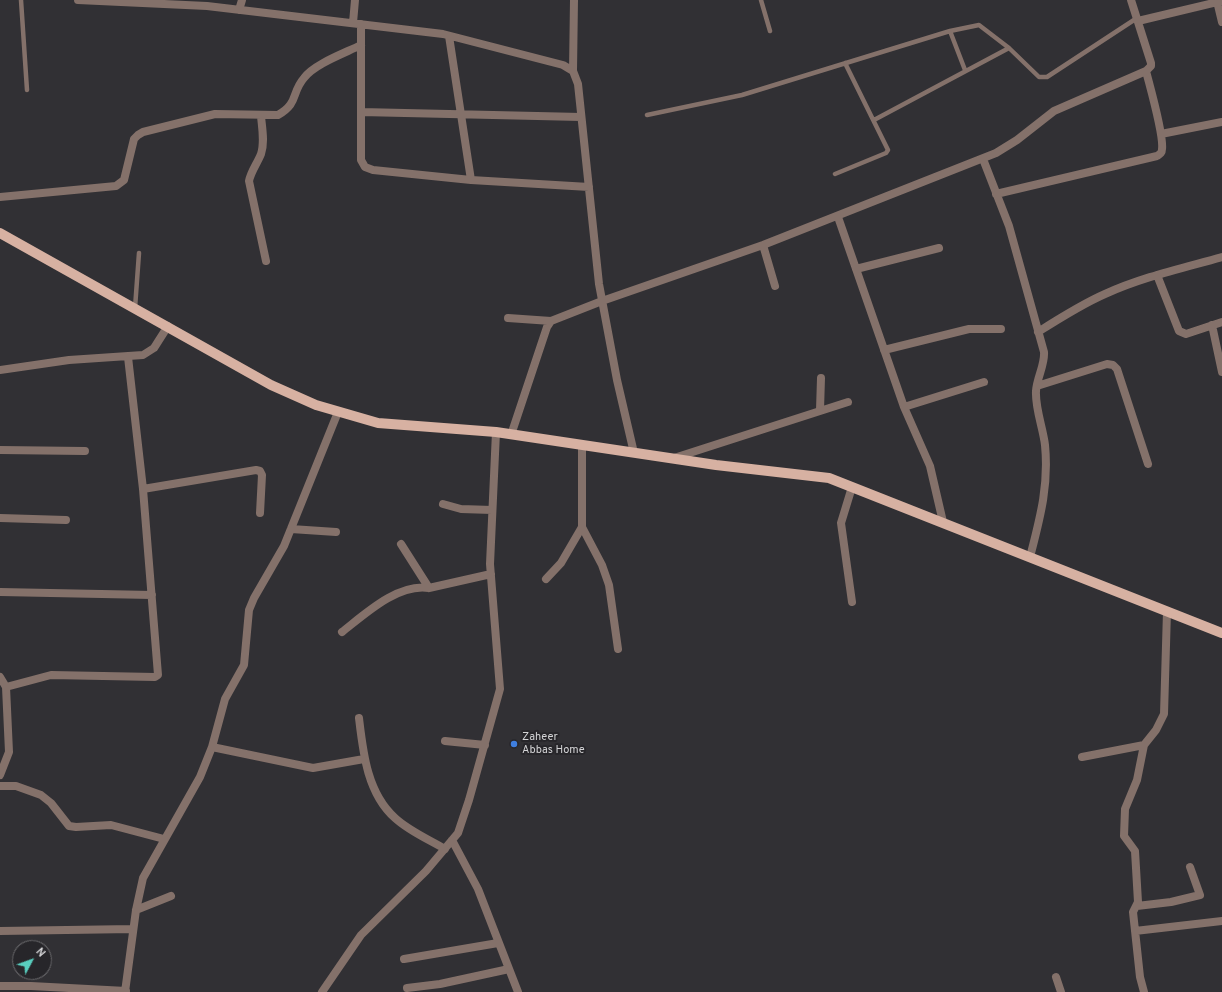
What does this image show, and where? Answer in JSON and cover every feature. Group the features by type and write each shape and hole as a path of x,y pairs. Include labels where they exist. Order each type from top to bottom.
{"main road":[{"path":"0,233 271,385 316,405 378,423 496,432 634,453 829,478 1222,633"}],"street":[{"path":"78,0 181,2 449,36 563,65 573,71"},
{"path":"239,10 242,0"},
{"path":"355,0 361,45 361,160 365,167 373,170 470,180 589,187"},
{"path":"574,0 573,71 578,84 602,300 617,380 634,453"},
{"path":"508,318 551,321 602,300 763,245 838,217 982,159 1007,147 1054,112 1146,71 1151,66 1131,0"},
{"path":"1138,20 1220,1 1222,22"},
{"path":"449,36 462,114 470,180"},
{"path":"0,197 116,186 124,180 134,140 143,132 215,114 261,116 278,115 286,111 293,103 303,79 310,72 361,45"},
{"path":"996,194 1157,156 1161,153 1163,148 1161,134 1146,71"},
{"path":"361,112 581,117"},
{"path":"261,116 263,142 261,152 251,172 249,181 266,261"},
{"path":"1161,134 1222,122"},
{"path":"982,159 1009,226 1044,356 1036,395 1045,444 1046,482 1043,510 1030,557"},
{"path":"838,217 904,407 930,466 943,522"},
{"path":"763,245 775,286"},
{"path":"856,270 939,248"},
{"path":"1038,332 1078,307 1106,293 1157,275 1222,257"},
{"path":"1157,275 1179,331 1186,334 1222,322"},
{"path":"511,434 547,327 551,321"},
{"path":"1212,325 1222,372"},
{"path":"0,370 69,360 143,355 154,348 168,326"},
{"path":"884,350 969,329 1001,329"},
{"path":"6,687 51,676 155,677 159,671 143,489 128,357"},
{"path":"1037,386 1108,364 1113,365 1117,369 1148,464"},
{"path":"820,410 821,378"},
{"path":"904,407 984,382"},
{"path":"673,458 848,402"},
{"path":"0,986 31,986 125,992 136,910 143,878 164,839 197,784 212,747 225,699 245,661 249,615 254,598 279,557 338,412"},
{"path":"322,992 361,935 426,871 458,833 485,745 500,689 490,564 496,432"},
{"path":"582,445 582,527 602,565 610,585 618,649"},
{"path":"0,450 85,451"},
{"path":"143,489 256,470 260,471 262,475 260,513"},
{"path":"852,487 841,523 852,602"},
{"path":"443,504 461,509 492,510"},
{"path":"0,518 66,520"},
{"path":"546,579 561,563 582,527"},
{"path":"291,529 336,532"},
{"path":"401,544 429,588"},
{"path":"342,632 372,608 404,590 421,587 429,588 491,574"},
{"path":"0,592 152,595"},
{"path":"1144,992 1140,977 1133,912 1137,906 1135,850 1124,836 1125,816 1126,804 1137,780 1144,745 1156,730 1164,714 1167,611"},
{"path":"0,678 6,687 10,752 0,775"},
{"path":"359,718 364,758 384,807 394,818 410,829 445,848"},
{"path":"445,741 485,745"},
{"path":"1082,757 1144,745"},
{"path":"212,747 313,768 364,758"},
{"path":"0,786 16,786 41,795 51,803 70,826 111,825 164,839"},
{"path":"452,840 478,889 518,992"},
{"path":"1137,906 1171,902 1200,895 1190,867"},
{"path":"136,910 171,896"},
{"path":"1135,931 1222,921"},
{"path":"0,930 133,929"},
{"path":"404,959 498,943"},
{"path":"407,988 440,984 509,969"},
{"path":"1056,977 1061,992"}],"lane":[{"path":"21,0 27,90"},
{"path":"761,0 770,31"},
{"path":"647,115 742,95 950,30 979,25 1009,48 1039,77 1043,78 1138,20"},
{"path":"950,30 965,70"},
{"path":"874,120 965,70 1009,48"},
{"path":"835,174 887,152 874,120 845,63"},
{"path":"135,308 139,253"}],"place":[{"name":"Zaheer Abbas Home","path":"514,744"}]}
